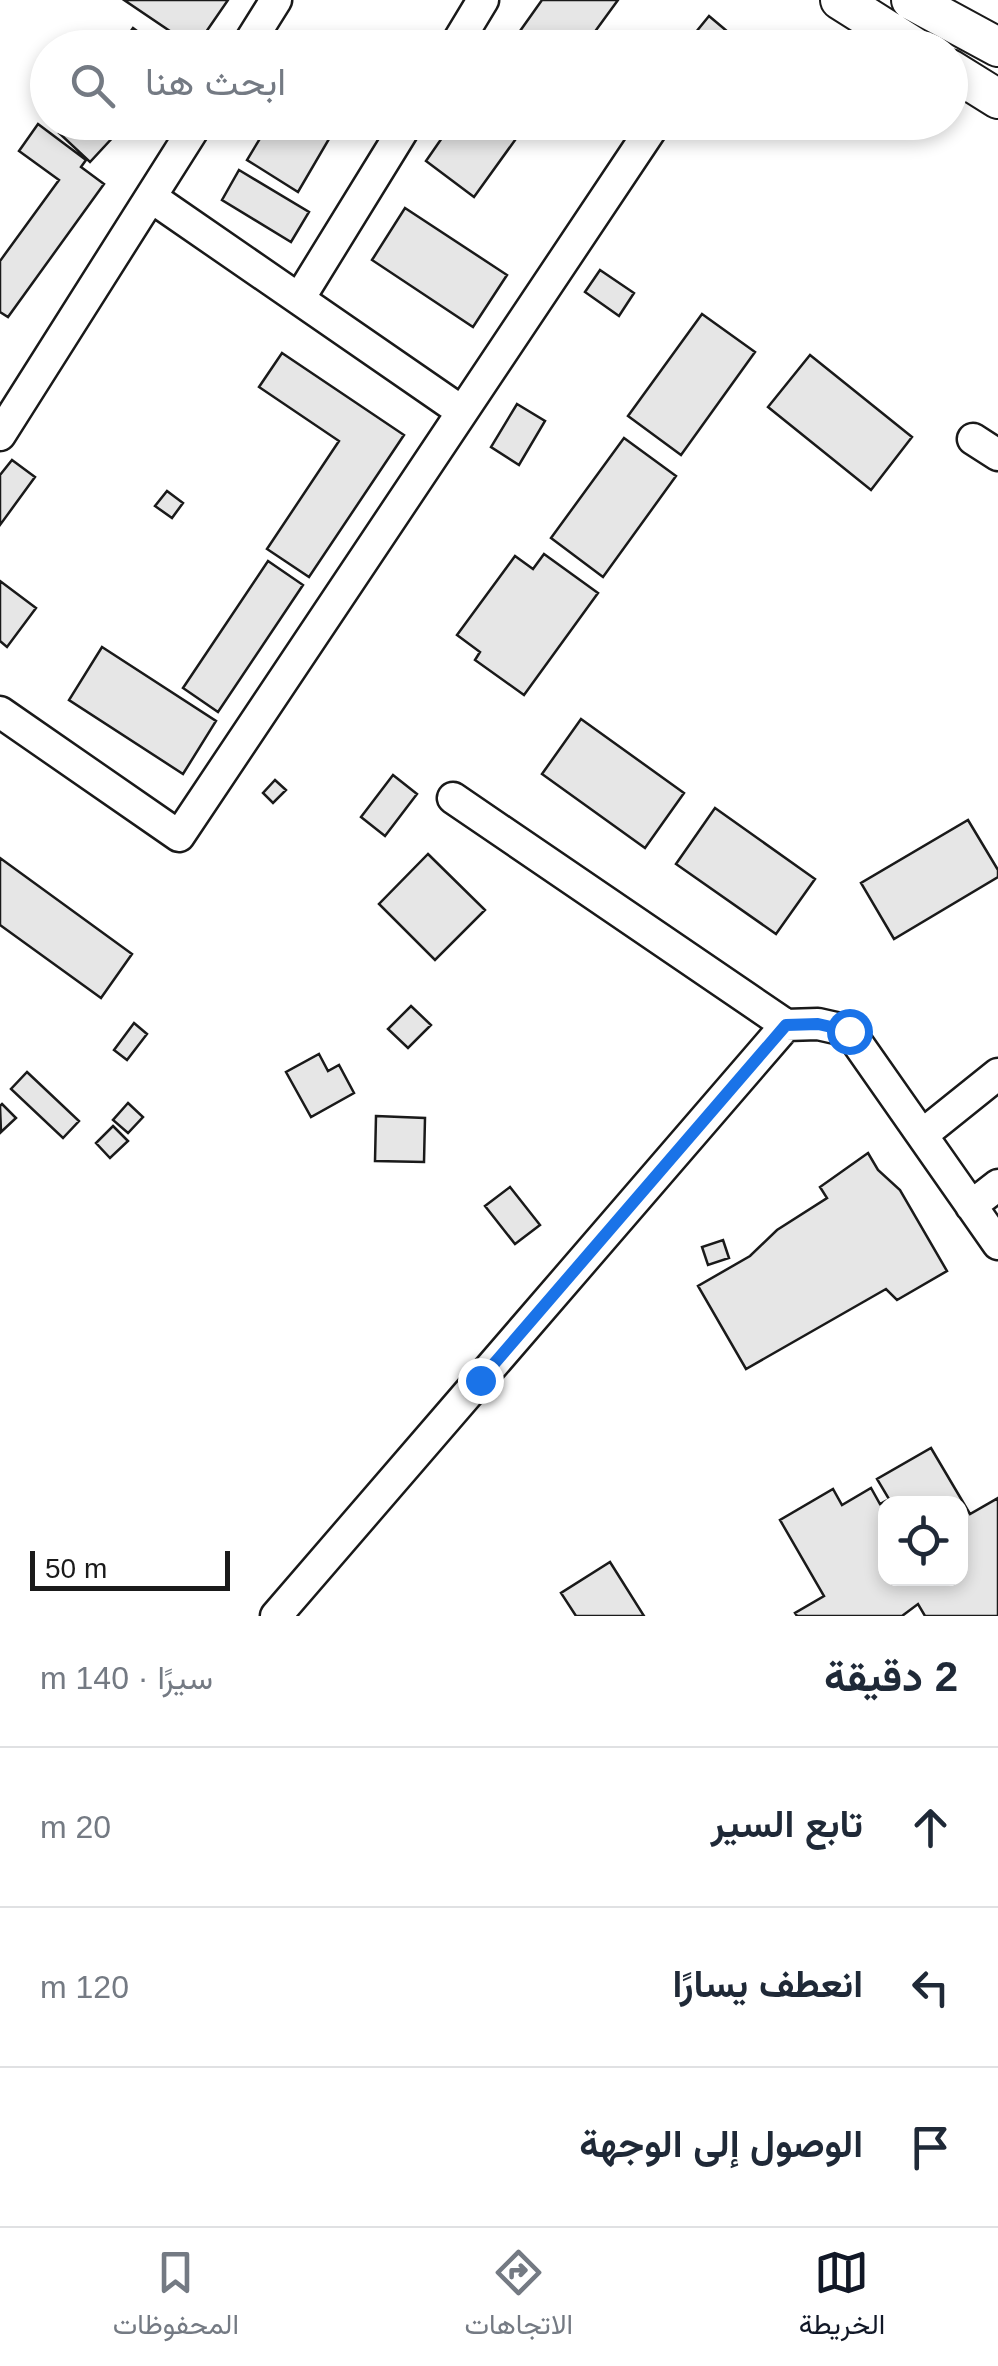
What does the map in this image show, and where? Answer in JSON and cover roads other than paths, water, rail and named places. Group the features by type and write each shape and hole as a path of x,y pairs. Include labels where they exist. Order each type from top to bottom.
{"main road":[{"path":"840,0 888,30"},
{"path":"911,0 967,30"},
{"path":"968,31 998,47"},
{"path":"968,80 998,98"}],"lane":[{"path":"257,30 276,0"},
{"path":"465,30 483,0"},
{"path":"0,435 187,140"},
{"path":"299,299 397,140"},
{"path":"0,712 179,836 644,140"},
{"path":"151,197 461,411"},
{"path":"452,798 786,1025 818,1024 849,1031 998,1244"},
{"path":"276,1616 786,1025"},
{"path":"922,1135 998,1074"},
{"path":"971,1206 998,1185"}]}
